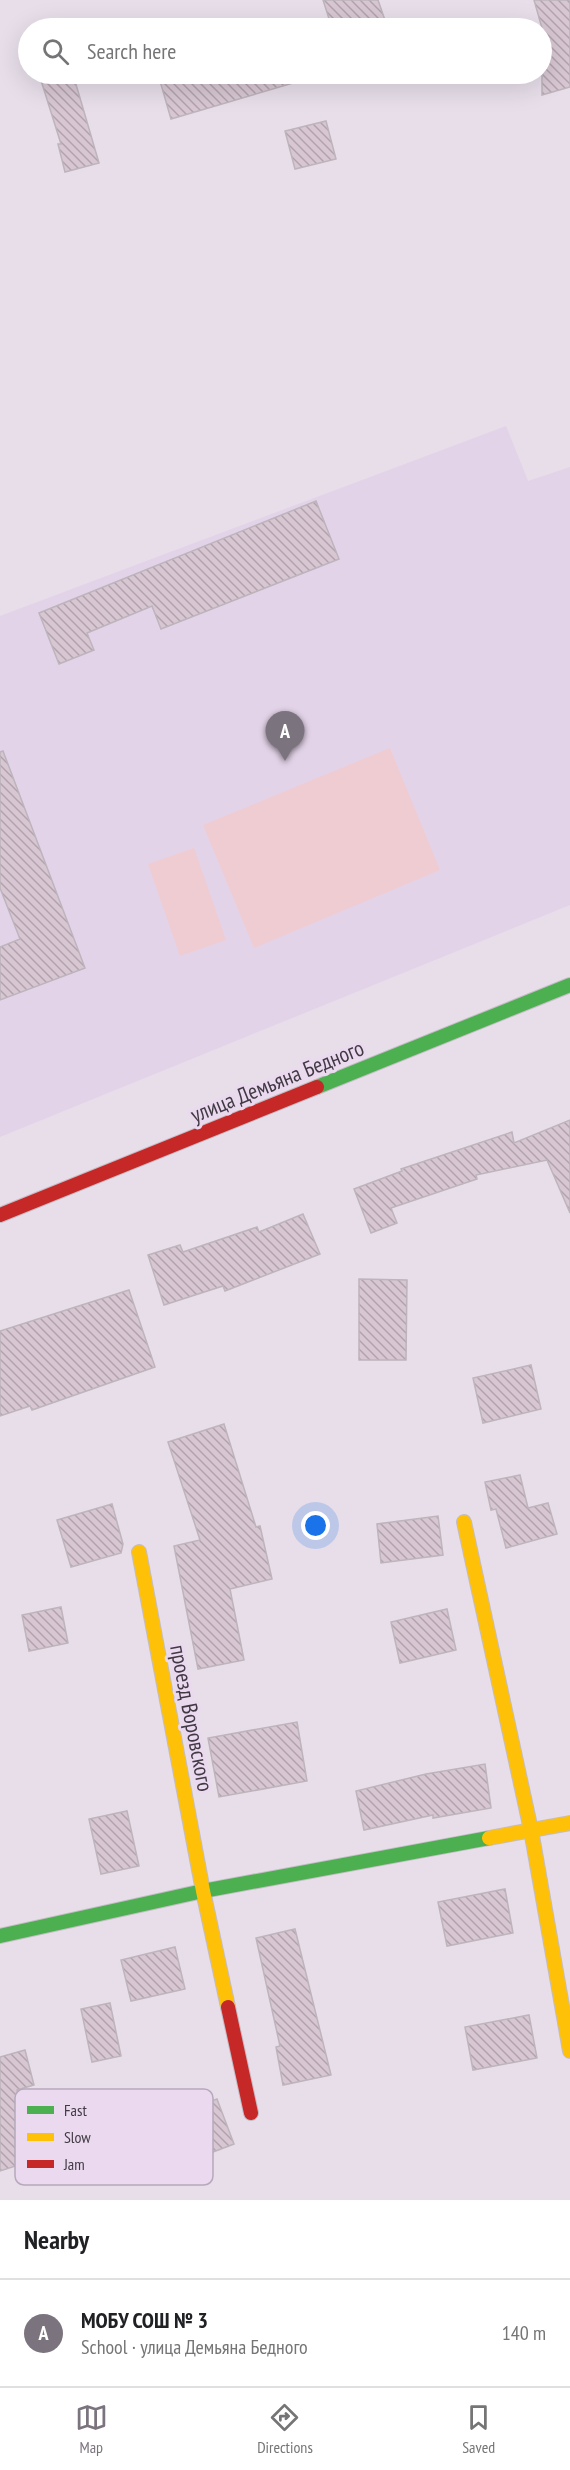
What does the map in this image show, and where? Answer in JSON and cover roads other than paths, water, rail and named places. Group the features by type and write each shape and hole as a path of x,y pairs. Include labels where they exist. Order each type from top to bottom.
{"street":[{"name":"улица Демьяна Бедного","path":"0,1215 570,985"},
{"path":"464,1522 531,1830 570,2051"},
{"name":"проезд Воровского","path":"139,1552 203,1891 251,2113"},
{"path":"0,1936 203,1891 570,1823"}],"place":[{"name":"МОБУ СОШ № 3","path":"285,761"}]}
